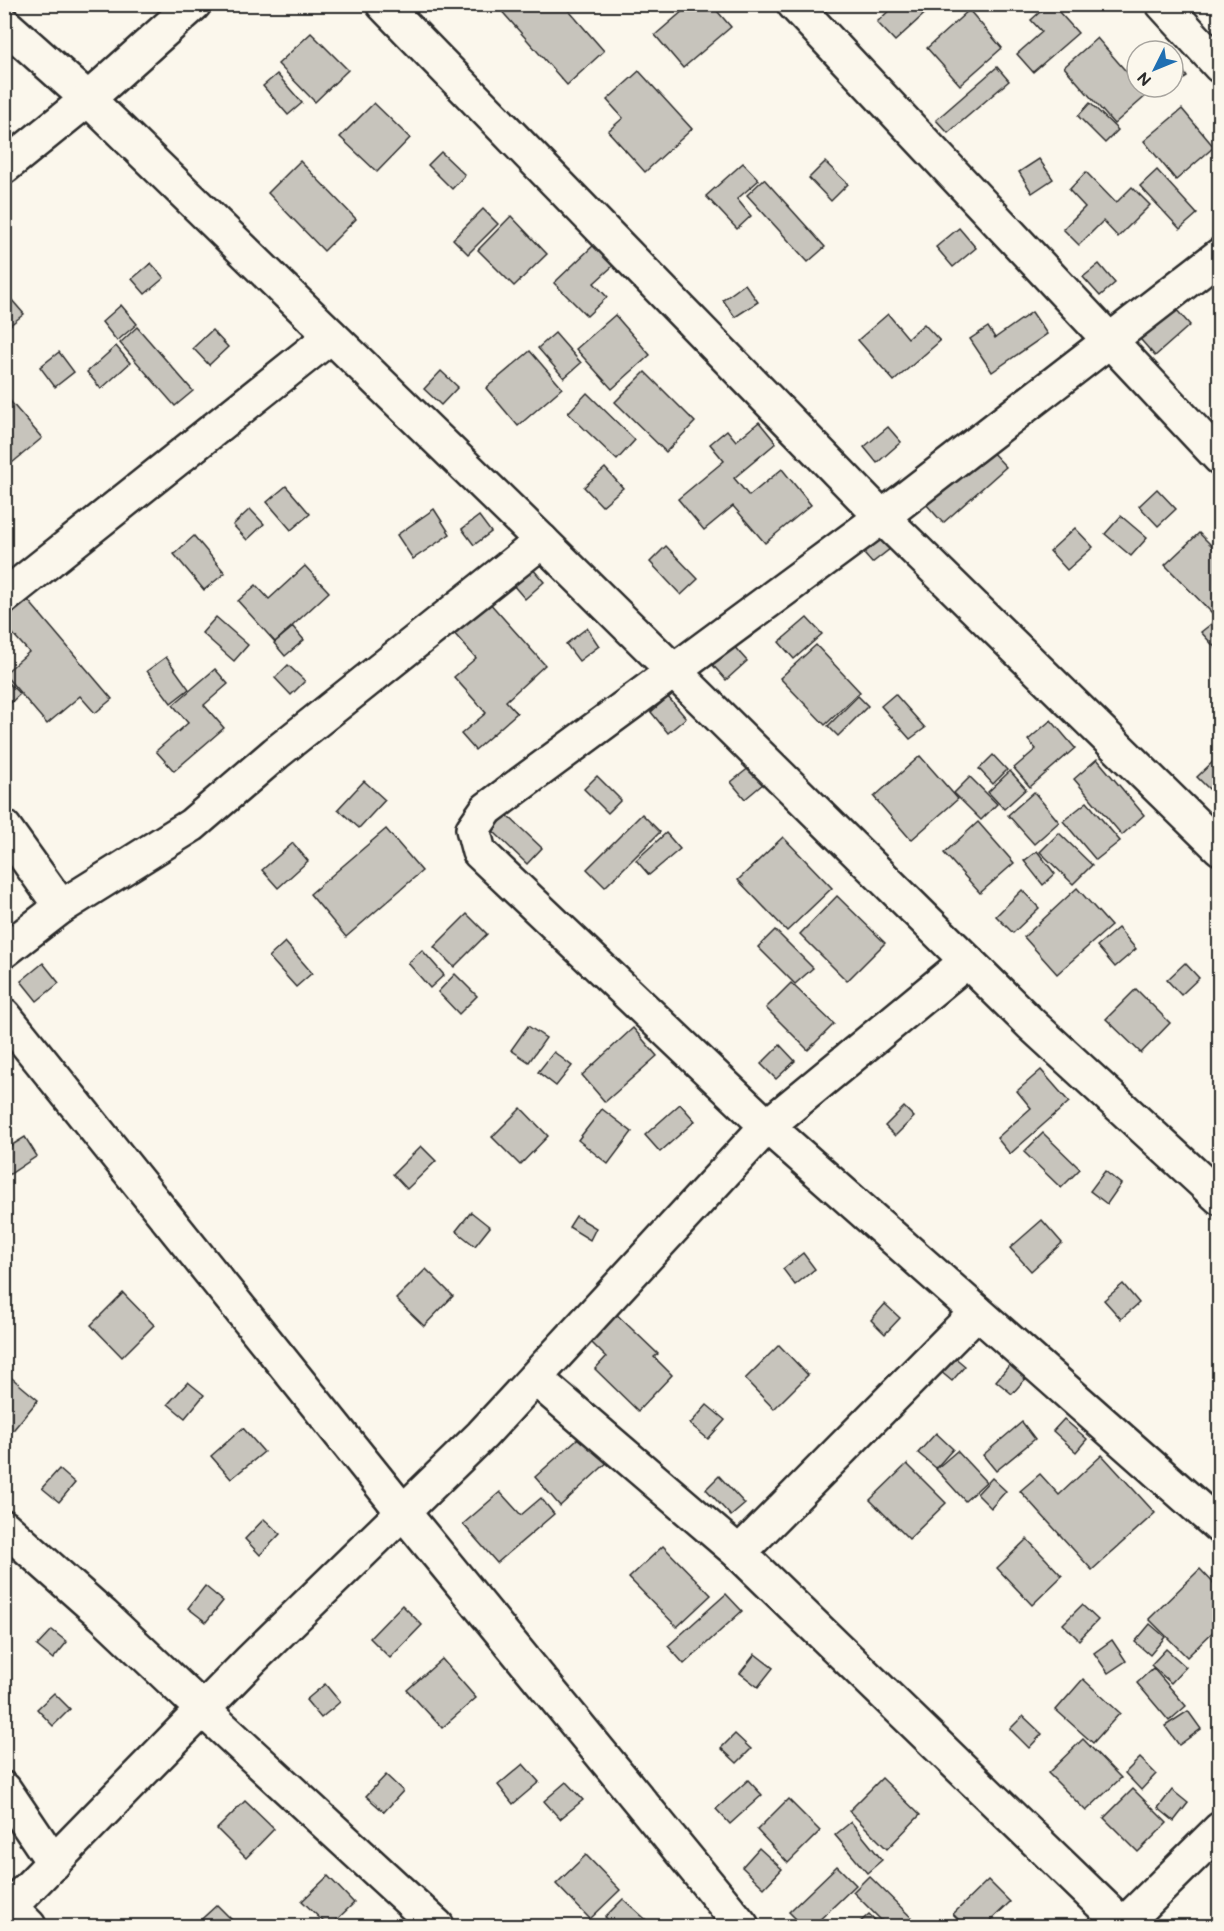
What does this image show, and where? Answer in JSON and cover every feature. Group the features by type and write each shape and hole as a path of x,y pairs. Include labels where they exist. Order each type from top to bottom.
{"street":[{"path":"4,166 88,99 194,4"},
{"path":"383,4 882,517 1220,848"},
{"path":"794,4 1220,458"},
{"path":"1162,4 1220,66"},
{"path":"4,24 88,99 542,541 1031,1024 1220,1198"},
{"path":"1220,255 882,517 673,669 487,809 473,829 479,852 766,1126 1220,1527"},
{"path":"4,597 331,336"},
{"path":"4,951 61,907 192,825 276,753 542,541"},
{"path":"4,827 61,907"},
{"path":"15,1916 54,1863 251,1660 482,1435 766,1126 967,961"},
{"path":"4,1015 403,1512 742,1926"},
{"path":"739,1553 977,1312"},
{"path":"535,1378 739,1553 1123,1926 1220,1828"},
{"path":"4,1527 103,1615 437,1926"},
{"path":"4,1789 54,1863"}],"building":[{"path":"501,4 563,4 604,51 567,85 498,7"},
{"path":"691,4 711,4 731,27 683,68 655,35"},
{"path":"896,4 932,4 933,6 895,41 877,22"},
{"path":"1049,4 1068,4 1059,12 1078,33 1033,72 1017,54 1042,32 1031,20"},
{"path":"969,10 1002,48 960,85 927,48"},
{"path":"311,33 348,70 315,102 278,64"},
{"path":"1097,38 1125,70 1125,99 1142,99 1114,124 1064,67"},
{"path":"997,67 1009,81 948,133 936,120"},
{"path":"639,71 692,129 645,172 608,131 623,118 607,100"},
{"path":"277,74 302,103 288,115 263,86"},
{"path":"374,103 410,138 377,172 340,137"},
{"path":"1090,103 1118,130 1105,143 1078,116"},
{"path":"1182,109 1214,147 1176,180 1144,141"},
{"path":"441,152 465,175 452,189 428,165"},
{"path":"1039,159 1053,179 1032,193 1019,172"},
{"path":"300,161 356,219 324,251 268,193"},
{"path":"825,162 848,184 831,201 809,178"},
{"path":"743,163 759,180 737,199 751,216 737,229 706,196"},
{"path":"1157,170 1197,214 1180,229 1140,186"},
{"path":"1086,172 1116,203 1132,187 1150,205 1118,237 1103,221 1079,245 1063,229 1085,207 1069,190"},
{"path":"764,179 825,247 808,262 747,195"},
{"path":"483,209 498,224 468,254 453,239"},
{"path":"511,216 547,254 514,286 478,250"},
{"path":"959,228 976,248 953,267 936,247"},
{"path":"595,244 615,264 594,283 607,297 587,316 554,283"},
{"path":"151,263 164,278 145,294 132,279"},
{"path":"1099,264 1115,283 1100,296 1083,277"},
{"path":"745,284 758,302 735,317 723,300"},
{"path":"4,291 24,314 4,330"},
{"path":"121,305 137,324 117,341 102,322"},
{"path":"1175,308 1190,325 1155,356 1128,325"},
{"path":"1032,312 1047,334 992,372 970,339 988,327 995,338"},
{"path":"888,314 908,338 924,324 940,341 894,381 858,340"},
{"path":"615,315 650,355 612,389 576,349"},
{"path":"137,327 193,391 175,406 120,343"},
{"path":"212,330 228,347 209,365 193,348"},
{"path":"555,333 581,363 564,378 538,348"},
{"path":"116,346 130,363 101,389 87,372"},
{"path":"530,351 562,388 518,426 486,388"},
{"path":"59,352 74,372 55,387 40,367"},
{"path":"441,371 458,387 441,405 424,389"},
{"path":"645,372 695,422 666,452 615,402"},
{"path":"587,393 635,440 617,460 568,413"},
{"path":"4,394 42,438 6,468 4,465"},
{"path":"759,422 776,443 734,478 749,496 782,469 811,505 765,543 733,506 704,530 678,499 724,461 710,444 727,430 736,441"},
{"path":"888,427 901,442 877,463 864,447"},
{"path":"989,449 1006,467 943,523 926,504"},
{"path":"605,468 623,488 602,506 584,487"},
{"path":"286,486 310,514 291,530 267,502"},
{"path":"1157,489 1176,509 1158,526 1139,506"},
{"path":"250,509 264,524 247,540 233,525"},
{"path":"434,509 450,534 413,559 397,535"},
{"path":"479,516 491,532 474,545 462,529"},
{"path":"1121,516 1147,538 1131,556 1105,534"},
{"path":"1075,528 1093,547 1067,570 1050,551"},
{"path":"877,530 891,548 872,563 858,547"},
{"path":"1199,533 1220,554 1220,614 1216,617 1165,565"},
{"path":"194,536 225,573 204,590 174,554"},
{"path":"666,546 698,579 681,595 650,562"},
{"path":"305,566 329,592 275,642 238,601 256,585 269,599"},
{"path":"532,568 544,582 525,599 513,585"},
{"path":"27,599 112,699 95,713 80,696 47,724 4,674 29,652 4,624 4,618"},
{"path":"488,601 545,665 506,701 517,713 475,750 461,734 486,713 454,677 476,658 453,632"},
{"path":"216,617 248,645 234,661 202,633"},
{"path":"1220,617 1220,653 1201,632"},
{"path":"807,618 822,634 794,659 779,642"},
{"path":"293,627 304,640 285,656 274,643"},
{"path":"587,628 599,646 579,661 566,644"},
{"path":"731,643 747,661 726,680 710,662"},
{"path":"816,645 860,692 825,725 780,678"},
{"path":"166,657 189,689 171,703 147,671"},
{"path":"288,665 305,681 291,695 275,678"},
{"path":"215,669 228,684 204,705 224,728 174,771 156,751 188,723 173,705"},
{"path":"4,679 20,694 4,709"},
{"path":"895,694 925,728 910,739 881,706"},
{"path":"858,696 868,706 838,736 828,726"},
{"path":"668,697 686,718 668,733 651,712"},
{"path":"1051,720 1075,748 1030,787 1014,768 1036,749 1028,740"},
{"path":"993,755 1007,770 993,784 979,769"},
{"path":"1220,755 1220,778 1209,789 1197,777"},
{"path":"920,756 958,799 911,840 874,797"},
{"path":"1097,759 1144,815 1122,835 1074,779"},
{"path":"750,767 763,784 745,799 731,782"},
{"path":"1010,771 1026,789 1004,809 988,792"},
{"path":"597,776 621,800 608,813 584,789"},
{"path":"970,777 997,804 981,820 954,793"},
{"path":"364,781 385,800 359,828 338,809"},
{"path":"1034,792 1059,822 1034,844 1008,815"},
{"path":"1087,802 1120,841 1096,860 1063,821"},
{"path":"642,814 660,832 605,887 587,869"},
{"path":"507,815 542,848 527,864 492,830"},
{"path":"978,822 1014,863 980,893 944,853"},
{"path":"386,829 422,871 346,937 310,894"},
{"path":"666,833 680,849 649,875 636,860"},
{"path":"1059,833 1092,865 1073,884 1040,852"},
{"path":"783,837 832,888 787,931 738,880"},
{"path":"293,843 308,861 278,888 262,870"},
{"path":"1037,851 1055,874 1043,885 1024,861"},
{"path":"1077,888 1111,926 1057,974 1024,937"},
{"path":"1022,890 1039,908 1013,933 996,916"},
{"path":"837,896 885,943 847,981 800,934"},
{"path":"467,914 487,934 454,967 434,947"},
{"path":"1118,928 1136,949 1115,967 1097,946"},
{"path":"775,930 813,968 795,984 758,947"},
{"path":"285,942 312,973 296,987 269,957"},
{"path":"422,950 444,975 430,988 408,963"},
{"path":"43,963 59,983 37,1001 21,981"},
{"path":"1185,963 1199,978 1181,995 1167,980"},
{"path":"455,974 477,996 459,1014 438,992"},
{"path":"791,983 834,1024 808,1050 766,1008"},
{"path":"1136,989 1170,1023 1141,1053 1106,1019"},
{"path":"528,1026 546,1038 529,1062 511,1050"},
{"path":"633,1028 657,1056 605,1102 582,1075"},
{"path":"780,1045 795,1061 776,1079 761,1064"},
{"path":"554,1052 572,1066 556,1086 538,1072"},
{"path":"1041,1070 1069,1102 1010,1154 997,1138 1031,1108 1017,1091"},
{"path":"680,1104 695,1121 660,1152 645,1135"},
{"path":"904,1107 914,1117 895,1136 885,1126"},
{"path":"521,1108 548,1136 520,1165 492,1137"},
{"path":"602,1109 632,1132 608,1164 578,1140"},
{"path":"1043,1133 1080,1169 1061,1188 1024,1152"},
{"path":"25,1137 37,1156 4,1178 4,1150"},
{"path":"421,1146 436,1161 407,1189 393,1174"},
{"path":"1105,1171 1121,1184 1107,1204 1090,1191"},
{"path":"471,1212 490,1227 475,1246 456,1231"},
{"path":"576,1216 596,1228 590,1240 569,1227"},
{"path":"1042,1220 1062,1243 1031,1271 1010,1248"},
{"path":"803,1253 815,1269 795,1285 783,1269"},
{"path":"426,1269 453,1296 424,1326 396,1299"},
{"path":"1123,1284 1139,1303 1121,1319 1104,1300"},
{"path":"123,1293 154,1325 122,1357 91,1325"},
{"path":"885,1304 900,1318 885,1334 871,1320"},
{"path":"611,1309 658,1354 654,1357 672,1375 638,1411 595,1369 606,1357 585,1336"},
{"path":"779,1345 808,1375 774,1409 745,1379"},
{"path":"947,1351 965,1366 952,1381 934,1366"},
{"path":"1012,1362 1027,1377 1012,1394 996,1381"},
{"path":"7,1374 38,1400 5,1440 4,1376"},
{"path":"188,1382 204,1395 185,1418 168,1404"},
{"path":"707,1405 725,1420 708,1439 690,1424"},
{"path":"1064,1419 1087,1439 1076,1452 1053,1431"},
{"path":"1022,1422 1035,1439 996,1471 983,1455"},
{"path":"243,1428 264,1452 231,1479 211,1456"},
{"path":"586,1431 611,1459 560,1506 535,1477"},
{"path":"936,1433 953,1449 936,1468 918,1453"},
{"path":"957,1451 986,1482 965,1501 936,1469"},
{"path":"1102,1455 1155,1513 1092,1570 1020,1491 1040,1474 1059,1495"},
{"path":"907,1464 946,1503 909,1539 870,1500"},
{"path":"59,1469 75,1483 59,1502 42,1488"},
{"path":"719,1476 745,1504 731,1516 706,1489"},
{"path":"992,1478 1006,1491 991,1508 977,1494"},
{"path":"500,1492 521,1515 541,1498 554,1514 497,1563 463,1524"},
{"path":"264,1519 280,1534 260,1555 245,1539"},
{"path":"1027,1539 1062,1576 1032,1605 997,1568"},
{"path":"663,1546 711,1595 677,1627 629,1578"},
{"path":"1200,1569 1220,1590 1220,1625 1187,1657 1149,1619"},
{"path":"205,1586 223,1601 206,1622 188,1608"},
{"path":"726,1594 742,1611 684,1664 668,1646"},
{"path":"402,1605 422,1625 390,1658 370,1638"},
{"path":"1082,1605 1098,1620 1079,1640 1063,1624"},
{"path":"1150,1624 1165,1637 1150,1655 1135,1642"},
{"path":"52,1630 67,1642 53,1659 37,1646"},
{"path":"1112,1640 1126,1661 1108,1673 1094,1653"},
{"path":"1166,1649 1186,1667 1171,1683 1151,1665"},
{"path":"755,1654 773,1668 758,1687 740,1673"},
{"path":"442,1659 476,1698 442,1728 407,1690"},
{"path":"1153,1668 1186,1706 1169,1721 1137,1683"},
{"path":"1083,1679 1120,1713 1093,1743 1056,1710"},
{"path":"325,1684 340,1702 321,1718 306,1700"},
{"path":"54,1693 70,1709 53,1726 37,1709"},
{"path":"1188,1711 1201,1729 1179,1745 1165,1726"},
{"path":"1023,1716 1042,1734 1029,1748 1010,1729"},
{"path":"735,1734 751,1749 737,1763 721,1748"},
{"path":"1083,1739 1121,1778 1086,1811 1048,1773"},
{"path":"1140,1758 1156,1774 1141,1790 1125,1773"},
{"path":"523,1764 539,1782 513,1804 498,1785"},
{"path":"386,1775 403,1791 384,1812 366,1796"},
{"path":"882,1778 920,1815 887,1849 849,1811"},
{"path":"748,1780 762,1795 730,1824 716,1809"},
{"path":"566,1782 583,1800 560,1819 544,1801"},
{"path":"1133,1789 1167,1823 1138,1852 1104,1818"},
{"path":"1172,1790 1188,1803 1174,1821 1158,1808"},
{"path":"788,1799 820,1831 788,1863 757,1830"},
{"path":"245,1801 274,1829 246,1858 217,1829"},
{"path":"851,1822 882,1860 867,1873 835,1835"},
{"path":"759,1848 782,1869 764,1888 742,1867"},
{"path":"586,1855 620,1890 590,1919 556,1884"},
{"path":"837,1866 856,1885 813,1926 803,1926 789,1912"},
{"path":"328,1876 354,1903 330,1926 302,1901"},
{"path":"869,1876 920,1926 887,1926 853,1892"},
{"path":"988,1880 1010,1902 985,1926 965,1926 953,1914"},
{"path":"623,1899 653,1926 615,1926 605,1917"},
{"path":"217,1905 238,1926 194,1926"},
{"path":"869,1914 881,1926 856,1926"}]}
